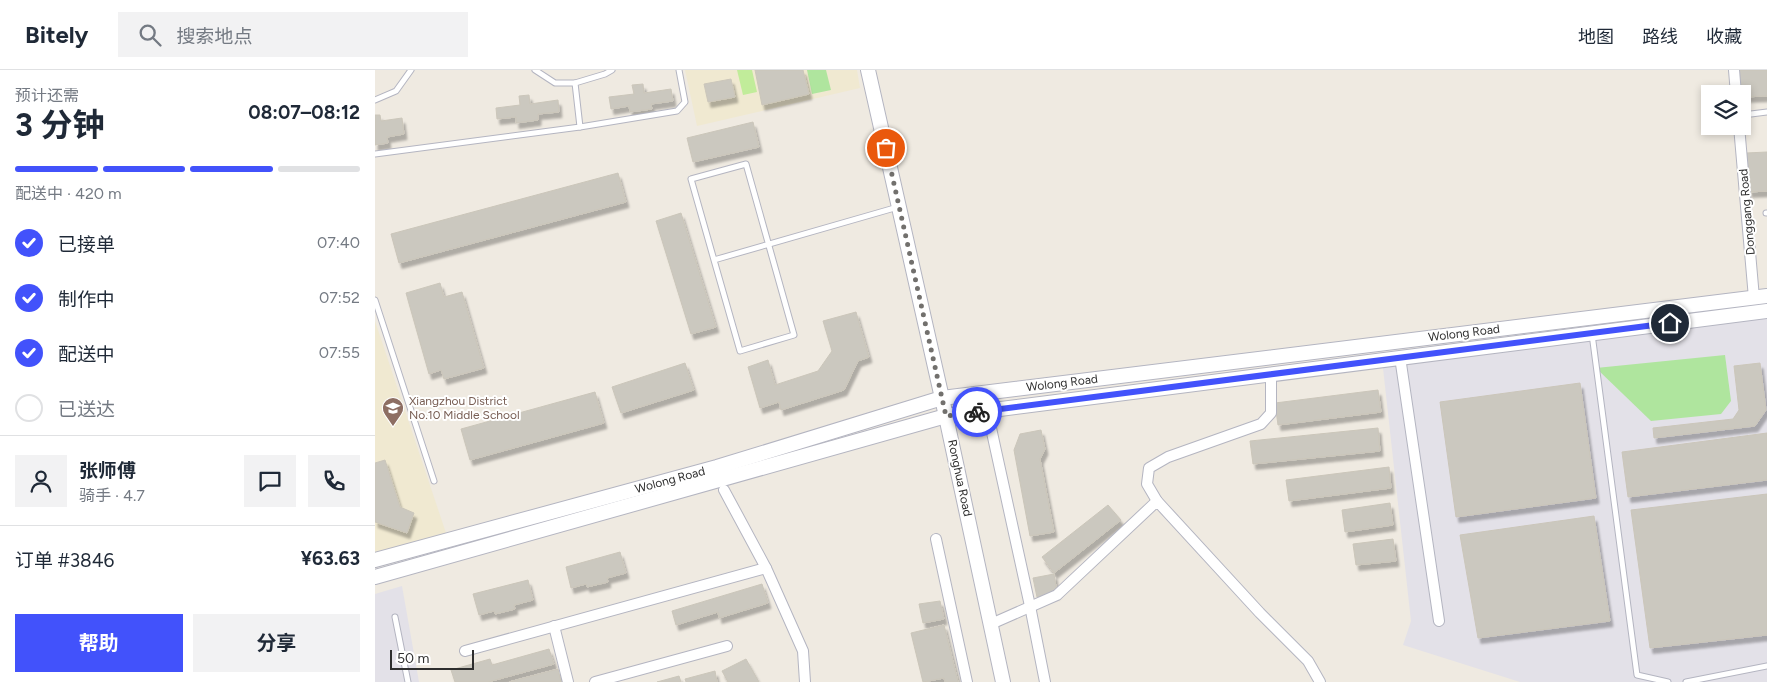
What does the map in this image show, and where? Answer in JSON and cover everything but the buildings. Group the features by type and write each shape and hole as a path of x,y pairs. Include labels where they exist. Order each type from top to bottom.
{"main road":[{"name":"Ronghua Road","path":"868,70 943,398 1003,682"},
{"name":"Wolong Road","path":"375,560 717,467 943,398 1761,297"},
{"name":"Wolong Road","path":"375,577 946,416 1767,311"}],"street":[{"path":"1734,70 1735,85"},
{"name":"Donggang Road","path":"1740,135 1761,297"},
{"path":"1400,357 1439,621"},
{"path":"1271,374 1271,413 1261,424 1168,457 1149,468 1147,484 1157,501 1260,613 1309,661 1320,682"},
{"path":"982,411 991,428 1045,682"},
{"path":"724,490 766,568 803,651 805,682"},
{"path":"991,624 1057,595 1157,501"},
{"path":"936,539 967,682"},
{"path":"465,651 766,568"},
{"path":"554,626 568,682"},
{"path":"595,682 727,646"}],"lane":[{"path":"375,100 396,91 411,70"},
{"path":"535,70 555,83 575,83 612,70"},
{"path":"375,154 580,127 677,111 685,102 679,70"},
{"path":"575,83 580,127"},
{"path":"1751,114 1767,112"},
{"path":"745,164 794,335 739,351 714,260 691,179 745,164"},
{"path":"714,260 899,206"},
{"path":"375,300 434,481"},
{"path":"1592,333 1637,675 1669,682"},
{"path":"395,617 408,682"},
{"path":"1686,682 1767,666"}],"shaded area":[{"path":"685,70 857,70 860,88 697,126"},
{"path":"1767,311 1767,682 1520,682 1403,645 1411,621 1382,359"},
{"name":"Xiangzhou District No.10 Middle School","path":"375,321 446,533 375,553"},
{"path":"402,586 419,682 375,682 375,594"}],"green space":[{"path":"737,70 752,70 757,92 743,95"},
{"path":"807,70 826,70 831,90 812,94"},
{"path":"1725,355 1731,401 1721,414 1651,421 1596,368"}],"way so far":[{"path":"886,148 946,416 977,412"}],"place":[{"name":"Xiangzhou District No.10 Middle School","path":"393,427"}],"route":[{"path":"977,412 1670,323"}]}
